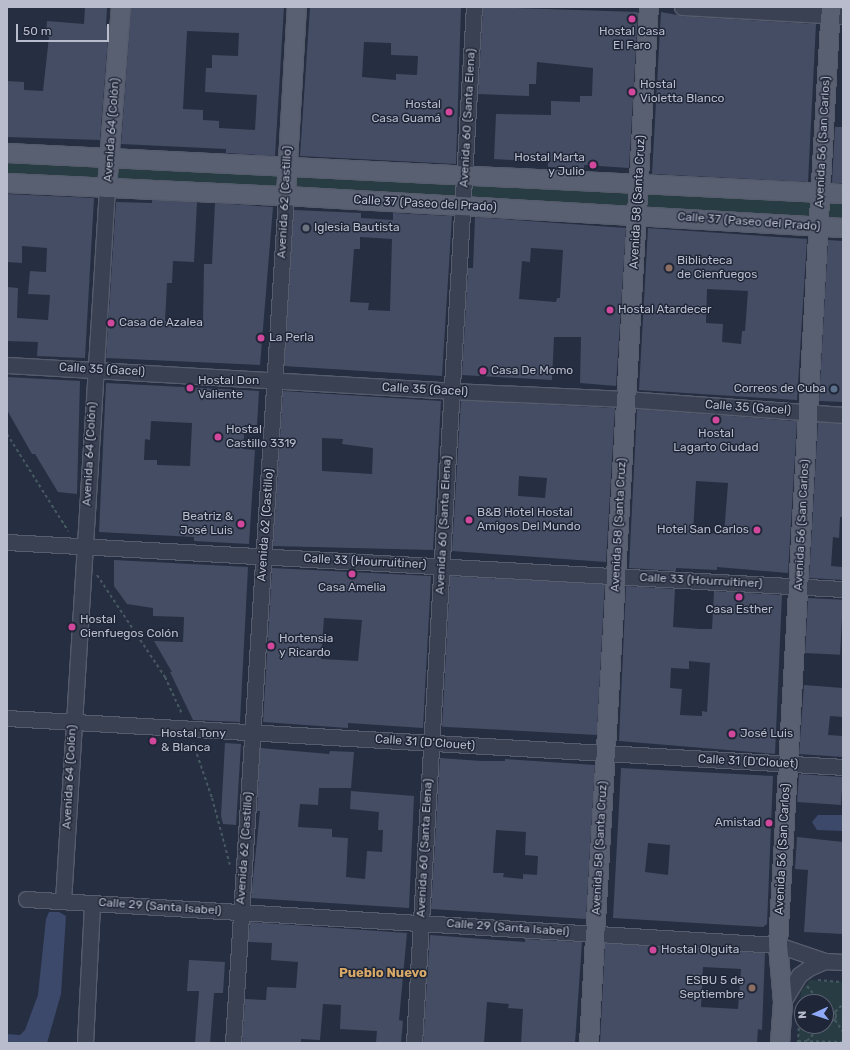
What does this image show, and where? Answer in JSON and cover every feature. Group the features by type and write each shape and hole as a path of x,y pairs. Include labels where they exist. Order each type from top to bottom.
{"main road":[{"name":"Avenida 64 (Colón)","path":"108,188 121,7"},
{"name":"Avenida 62 (Castillo)","path":"286,196 297,7"},
{"name":"Avenida 58 (Santa Cruz)","path":"589,1043 649,7"},
{"name":"Avenida 56 (San Carlos)","path":"780,1043 783,1002 778,945 809,413 820,193 835,13"},
{"path":"7,153 288,168 843,194"},
{"name":"Calle 37 (Paseo del Prado)","path":"7,183 286,196 843,228"}],"street":[{"name":"Avenida 60 (Santa Elena)","path":"414,1043 474,7"},
{"path":"682,7 835,13"},
{"name":"Avenida 64 (Colón)","path":"63,901 74,722 81,546 108,188"},
{"name":"Avenida 62 (Castillo)","path":"233,1043 286,196"},
{"name":"Calle 35 (Gacel)","path":"7,365 452,391 626,399 843,415"},
{"name":"Calle 33 (Hourruitiner)","path":"7,542 843,590"},
{"name":"Calle 31 (D'Clouet)","path":"7,718 606,755 843,767"},
{"name":"Calle 29 (Santa Isabel)","path":"26,899 778,945 825,961 843,962"},
{"path":"85,1043 92,902"},
{"path":"783,1002 802,982 809,968 825,961"}],"path":[{"path":"7,434 81,546"},
{"path":"97,574 165,677 189,730 212,798 231,869"},
{"path":"813,994 802,982 810,980 843,982"},
{"path":"843,1004 835,1012 834,1020 843,1032"},
{"path":"807,1041 814,1034"},
{"path":"798,1042 843,1042"}],"shaded area":[{"path":"7,158 843,202 842,221 7,177"},
{"path":"810,980 843,982 843,1043 798,1043 799,1034 834,1034 834,994 801,994 801,991"}],"water":[{"path":"818,815 843,815 843,831 817,830 812,822"},
{"path":"49,912 59,912 66,916 61,994 47,1043 7,1043 7,1034 20,1035 25,1030 38,995 46,919"}],"building":[{"path":"85,7 107,7 106,26 109,26 100,140 7,137 7,81 24,82 24,90 43,91 49,37 46,36 47,21 84,24"},
{"path":"131,7 284,7 275,156 226,153 226,149 121,144","holes":["187,31 239,33 238,56 212,55 212,68 206,68 205,92 257,95 255,130 219,128 219,121 203,120 203,110 183,109"]},
{"path":"310,7 461,7 456,164 300,156","holes":["364,42 391,43 391,55 418,56 417,75 396,74 396,80 362,77"]},
{"path":"483,7 638,12 629,168 584,165 584,169 548,167 548,162 494,159 496,114 551,115 551,101 580,102 580,96 592,96 593,68 537,62 536,84 529,84 529,96 478,94"},
{"path":"661,12 682,16 816,24 808,182 652,174"},
{"path":"835,127 843,127 843,183 832,183"},
{"path":"7,194 94,198 85,358 37,356 38,342 7,341 7,287 18,288 17,318 48,320 50,295 28,294 30,271 46,272 47,248 22,246 22,263 7,262"},
{"path":"152,200 197,202 194,262 173,261 172,283 167,283 165,321 203,322 204,264 212,264 215,203 273,207 260,365 106,358 116,202 152,203"},
{"path":"294,210 361,213 361,218 393,220 393,213 452,216 442,376 284,366","holes":["360,237 392,239 390,311 368,310 369,303 350,302 354,249 360,249"]},
{"path":"475,217 626,228 616,386 580,383 581,337 554,337 552,380 462,375 468,268 473,268","holes":["531,248 563,250 560,298 557,298 556,302 519,299 522,261 530,262"]},
{"path":"648,228 807,239 797,400 639,390","holes":["707,289 748,291 745,331 742,331 741,344 722,342 723,324 706,323"]},
{"path":"828,240 843,241 843,402 819,401"},
{"path":"7,377 80,381 77,494 58,492 35,454 32,454 7,410"},
{"path":"106,383 259,391 257,425 245,425 243,449 255,450 249,544 194,541 194,537 99,532","holes":["151,421 192,423 190,466 157,465 157,460 144,460 145,439 150,440"]},
{"path":"283,391 441,401 433,550 273,546","holes":["322,438 343,439 342,444 373,448 372,474 322,471"]},
{"path":"461,400 615,408 606,562 452,551","holes":["519,476 547,478 545,498 518,496"]},
{"path":"637,409 797,421 788,573 717,567 717,570 676,568 676,571 629,568","holes":["696,481 728,483 724,534 693,532"]},
{"path":"818,422 843,424 843,517 840,517 839,538 833,537 831,566 843,567 843,580 809,578"},
{"path":"114,560 248,567 240,722 193,720 170,672 172,672 154,641 183,642 184,617 153,616 153,608 127,604 114,586"},
{"path":"272,568 431,576 423,728 348,723 348,728 263,722","holes":["324,618 362,620 358,661 321,659"]},
{"path":"450,576 605,584 597,735 442,727"},
{"path":"626,586 675,589 673,627 700,629 712,629 714,591 782,595 775,754 619,741","holes":["689,661 710,663 707,712 702,711 702,716 680,715 682,689 670,688 671,668 689,669"]},
{"path":"808,598 843,600 840,655 805,653"},
{"path":"804,685 843,688 843,717 830,716 828,735 843,736 843,757 799,754"},
{"path":"225,743 241,744 236,825 223,824 221,816"},
{"path":"260,748 329,754 330,751 354,752 351,788 319,788 318,805 300,804 298,827 332,829 332,837 348,838 346,877 365,879 367,851 382,852 383,830 378,830 379,812 350,809 351,791 414,796 409,908 251,898 260,811 257,811"},
{"path":"440,758 481,761 505,761 505,759 595,765 586,919 431,909","holes":["496,830 526,832 525,855 538,856 537,875 523,874 523,879 503,877 504,873 493,873"]},
{"path":"621,768 773,776 767,924 763,927 613,918","holes":["648,843 670,845 668,875 645,872"]},
{"path":"799,774 843,777 841,805 797,802"},
{"path":"797,837 843,842 843,934 804,932 808,870 795,869"},
{"path":"250,922 407,933 399,1020 403,1021 401,1043 376,1043 377,1031 340,1029 341,1005 323,1004 320,1040 301,1039 301,1042 242,1043 245,999 266,1000 267,987 296,988 298,962 271,960 272,943 248,942"},
{"path":"430,935 525,942 525,939 582,942 575,1043 521,1043 523,1009 508,1008 509,1004 487,1002 484,1043 423,1043"},
{"path":"605,943 765,953 762,1030 758,1029 757,1043 600,1043","holes":["703,967 741,969 738,1009 701,1007"]},
{"path":"189,960 225,962 223,993 214,993 210,1043 195,1043 199,991 187,991"}],"place":[{"name":"Hostal Casa El Faro","path":"632,19"},
{"name":"Hostal Violetta Blanco","path":"632,92"},
{"name":"Hostal Casa Guamá","path":"449,112"},
{"name":"Hostal Marta y Julio","path":"593,165"},
{"name":"Iglesia Bautista","path":"306,228"},
{"name":"Biblioteca de Cienfuegos","path":"669,268"},
{"name":"Hostal Atardecer","path":"610,310"},
{"name":"Casa de Azalea","path":"111,323"},
{"name":"La Perla","path":"261,338"},
{"name":"Casa De Momo","path":"483,371"},
{"name":"Hostal Don Valiente","path":"190,388"},
{"name":"Correos de Cuba","path":"834,389"},
{"name":"Hostal Lagarto Ciudad","path":"716,420"},
{"name":"Hostal Castillo 3319","path":"218,437"},
{"name":"B&B Hotel Hostal Amigos Del Mundo","path":"469,520"},
{"name":"Beatriz & José Luis","path":"241,524"},
{"name":"Hotel San Carlos","path":"757,530"},
{"name":"Casa Amelia","path":"352,574"},
{"name":"Casa Esther","path":"739,597"},
{"name":"Hostal Cienfuegos Colón","path":"72,627"},
{"name":"Hortensia y Ricardo","path":"271,646"},
{"name":"José Luis","path":"732,734"},
{"name":"Hostal Tony & Blanca","path":"153,741"},
{"name":"Amistad","path":"769,823"},
{"name":"Hostal Olguita","path":"653,950"},
{"name":"ESBU 5 de Septiembre","path":"752,988"}],"district":[{"name":"Pueblo Nuevo","path":"383,973"}]}
